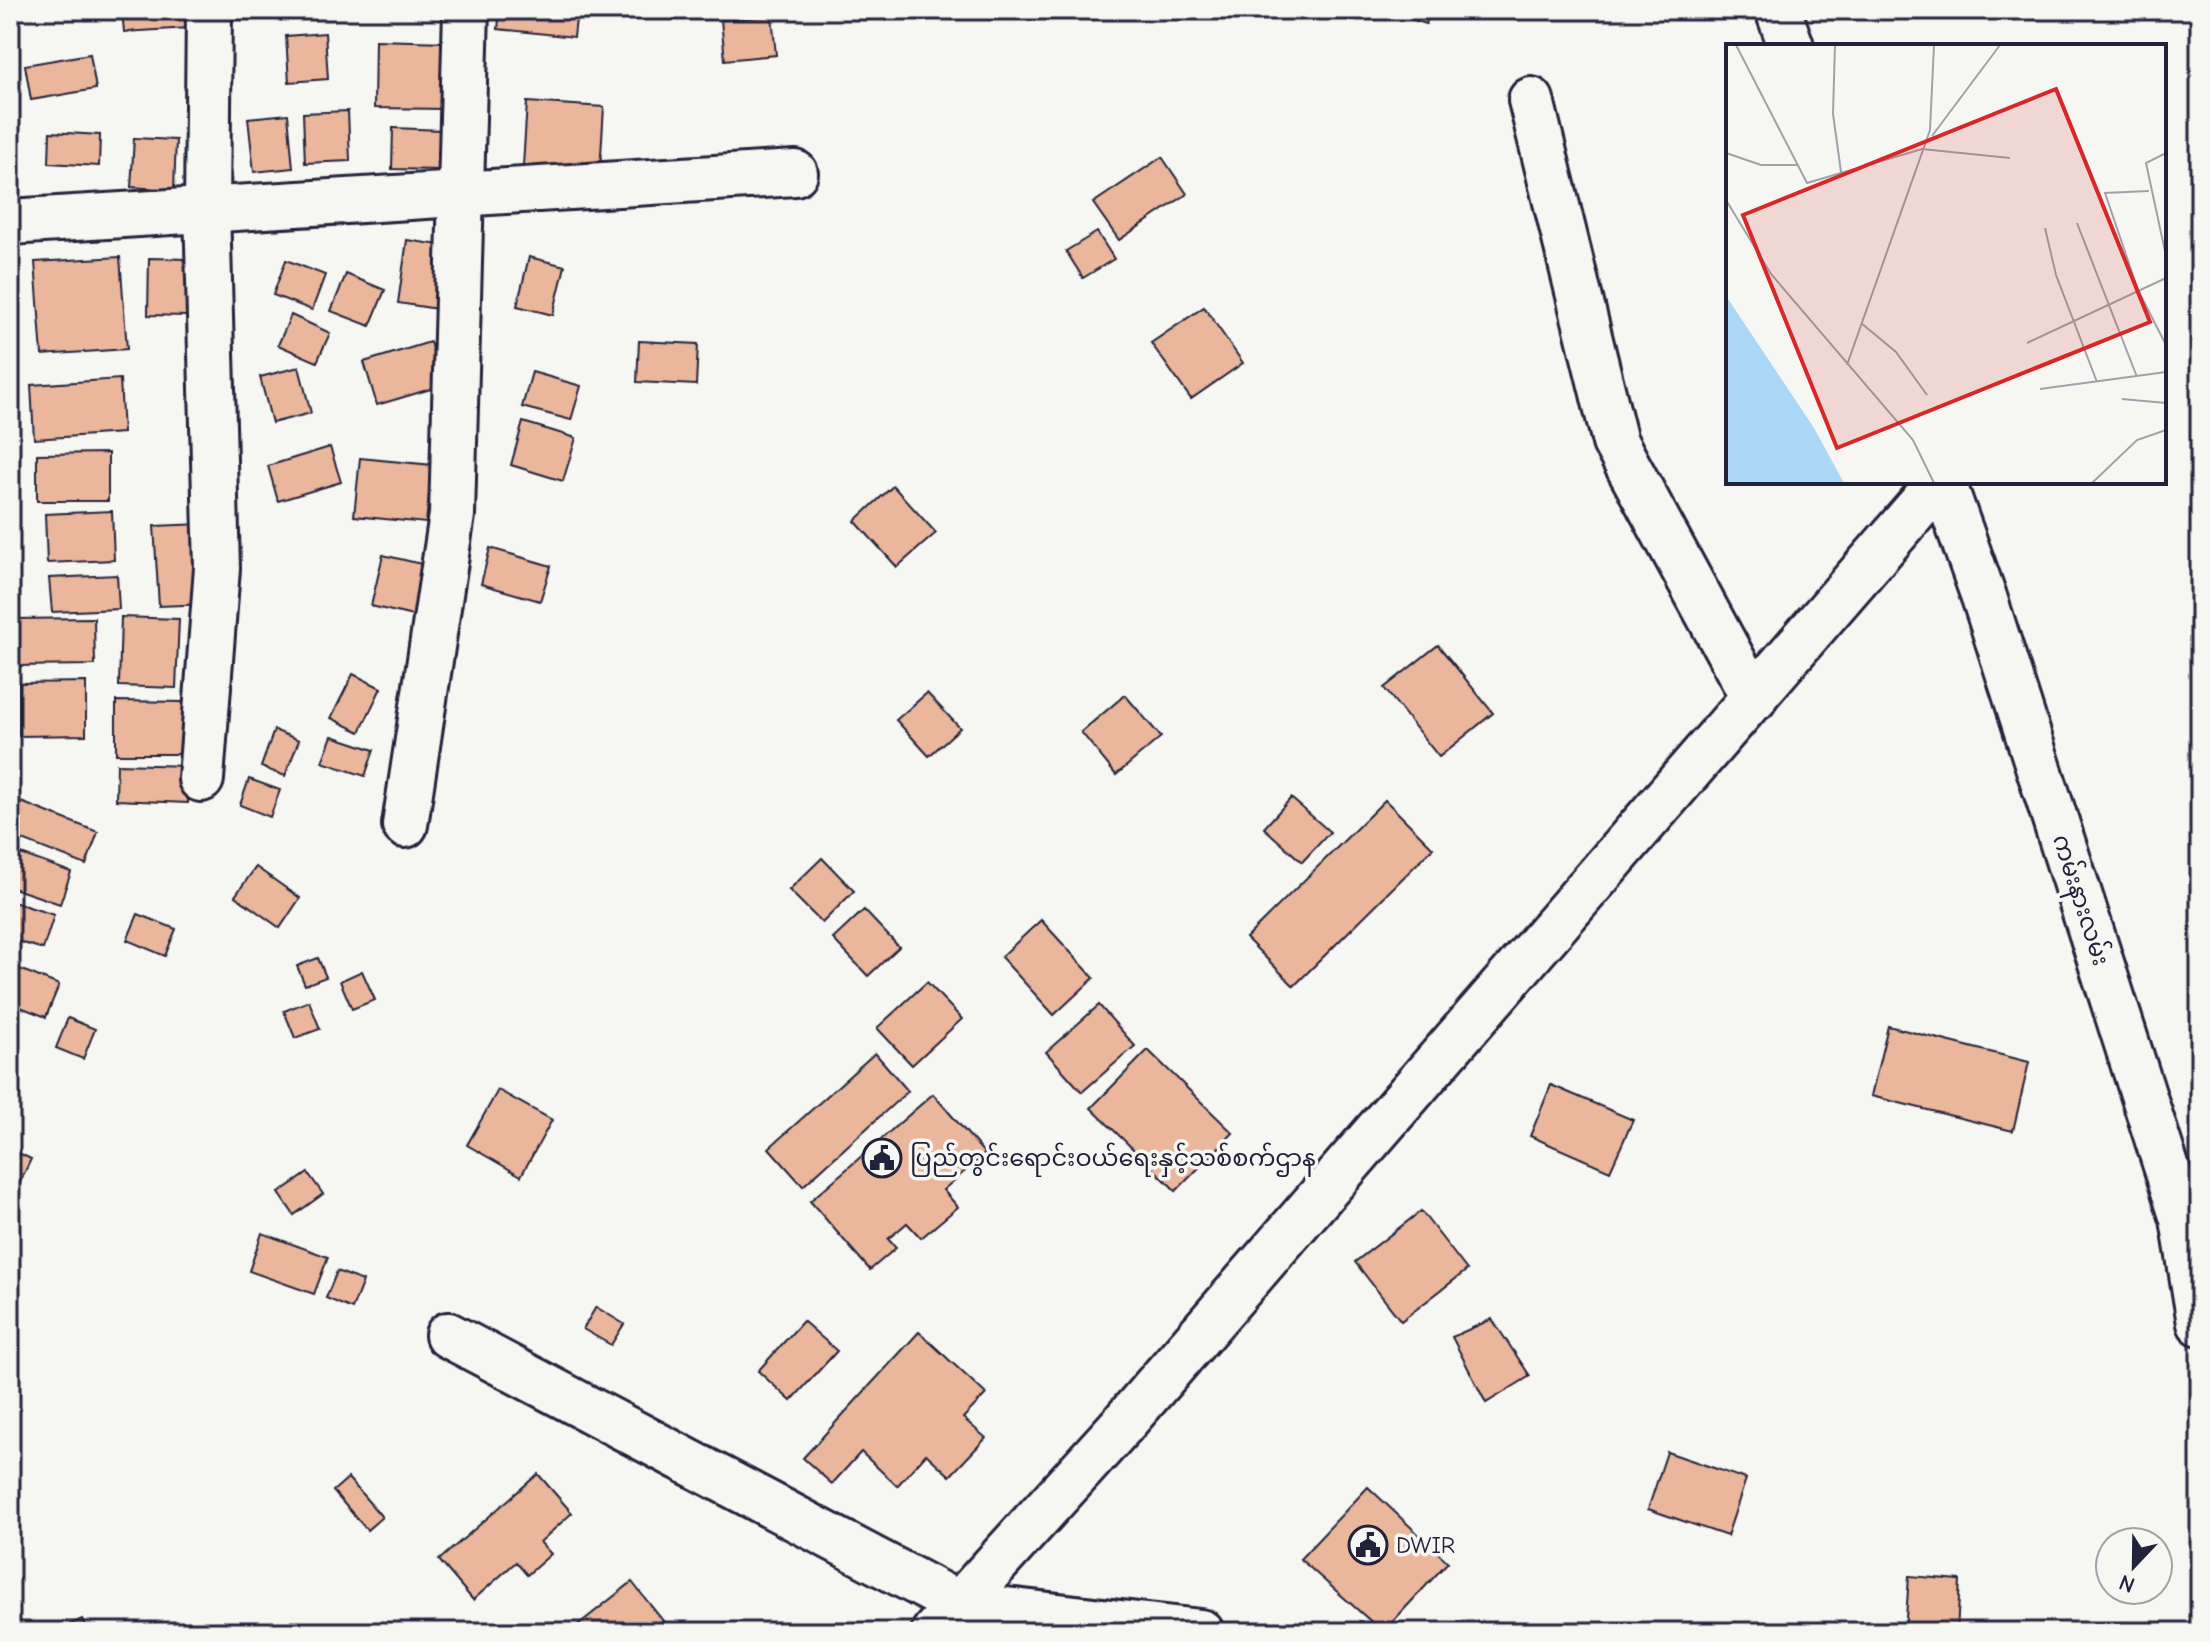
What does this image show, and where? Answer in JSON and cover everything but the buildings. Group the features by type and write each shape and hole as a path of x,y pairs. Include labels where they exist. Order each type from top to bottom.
{"street":[{"path":"201,779 217,568 207,209 209,10"},
{"path":"405,825 452,515 464,194 466,10"},
{"path":"1778,10 1790,44"},
{"path":"1531,100 1615,442 1754,699"},
{"path":"10,222 795,173"},
{"path":"947,1618 1131,1414 1940,484"},
{"name":"ကမ်းနားလမ်း","path":"1943,484 1984,597 2183,1219 2200,1323"},
{"path":"448,1335 947,1618"},
{"path":"912,1632 947,1618 1201,1632"}],"place":[{"name":"ပြည်တွင်းရောင်းဝယ်ရေးနှင့်သစ်စက်ဌာန","path":"882,1158"},
{"name":"DWIR","path":"1368,1545"}]}
